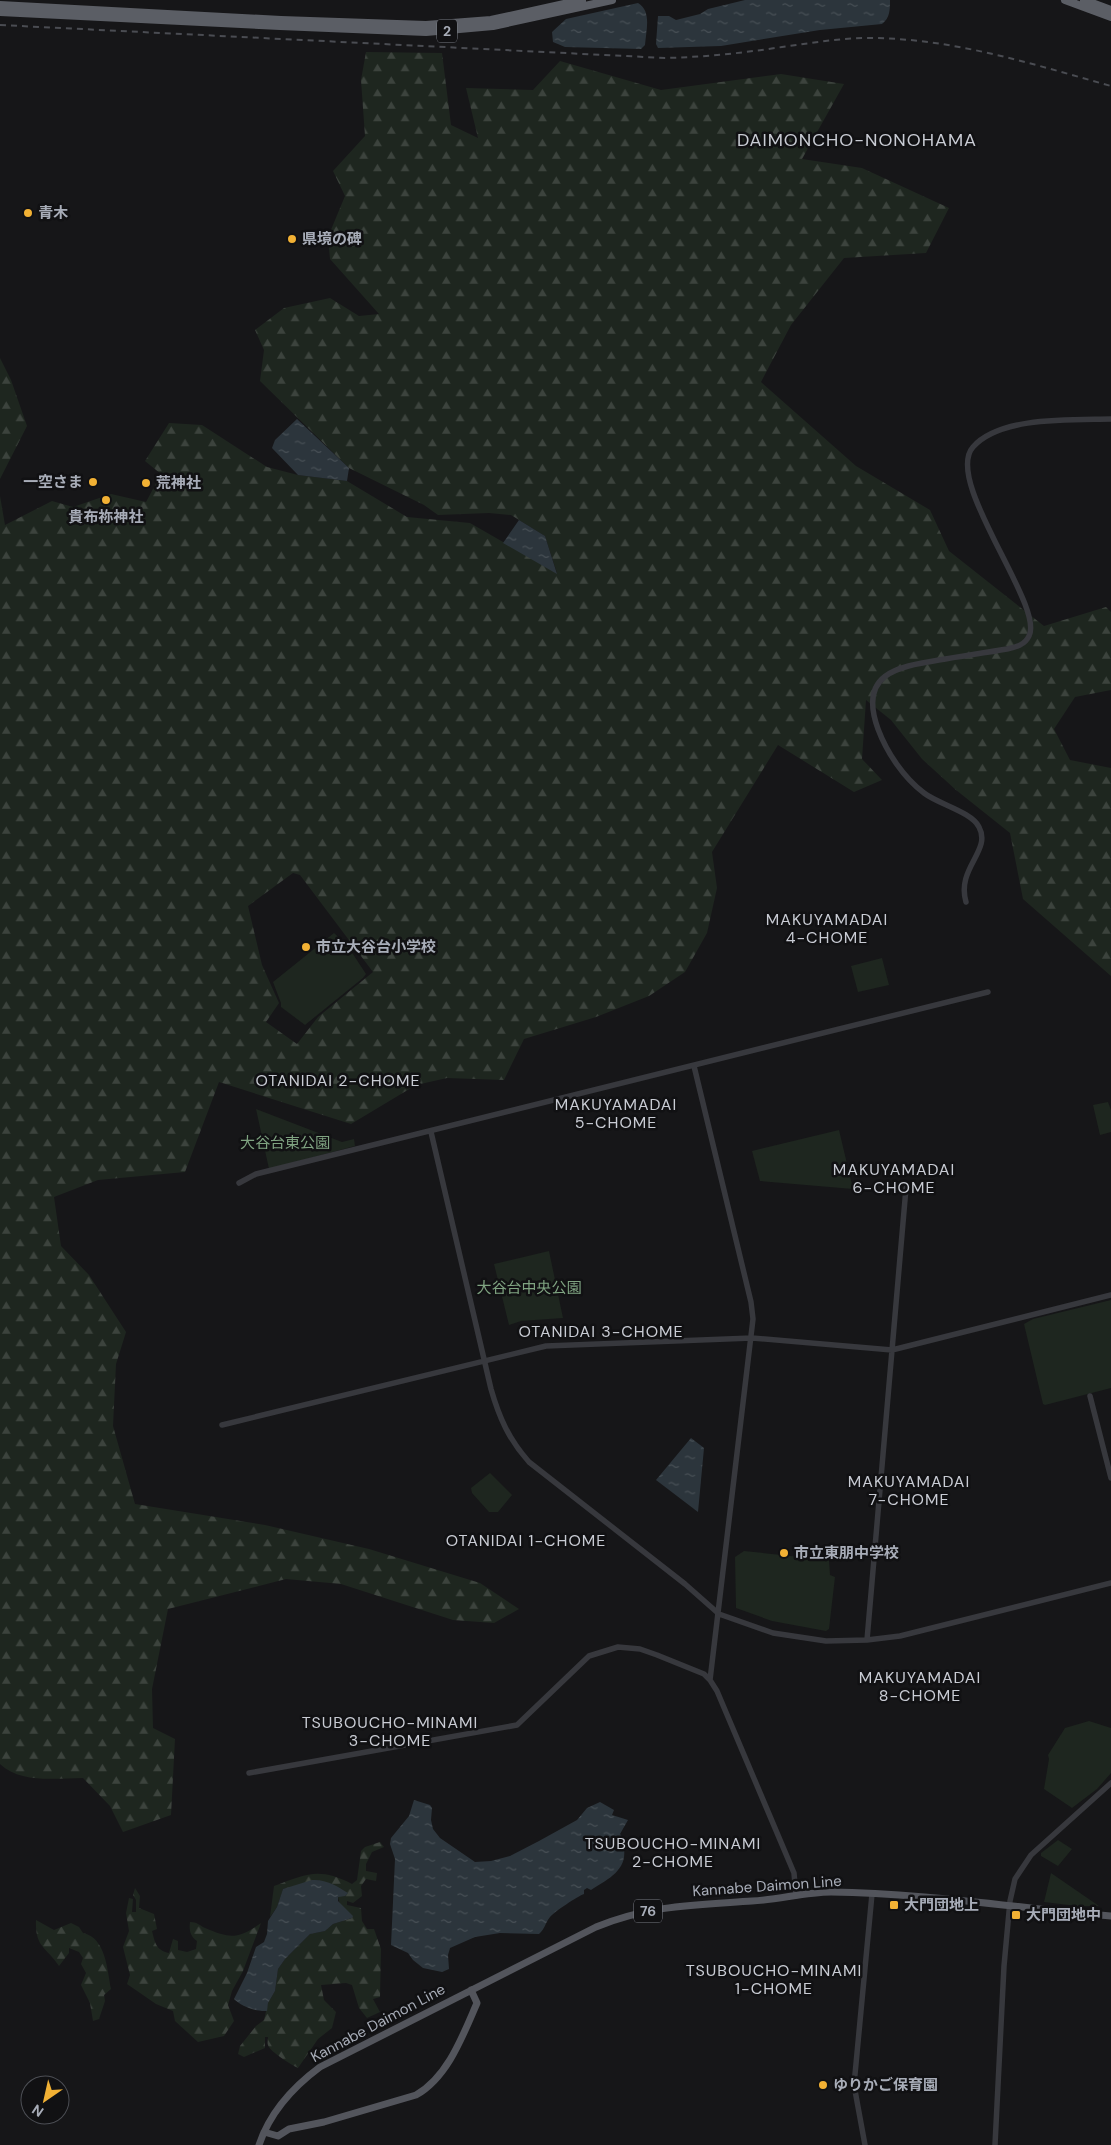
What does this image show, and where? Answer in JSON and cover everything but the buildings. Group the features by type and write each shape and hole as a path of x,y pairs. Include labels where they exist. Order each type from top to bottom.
{"highway":[{"name":"2","path":"0,3 281,20 426,25 491,20 582,0"},
{"name":"2","path":"0,12 426,32 493,26 612,0"},
{"path":"1065,0 1111,17"},
{"path":"1084,0 1111,10"}],"main road":[{"name":"Kannabe Daimon Line","path":"259,2145 270,2120 287,2096 320,2066 596,1927 629,1914 667,1907 758,1901 829,1892 872,1894 1111,1916"},
{"path":"264,2132 278,2136 289,2129 324,2122 416,2095 429,2087 444,2069 477,2003 472,1990"}],"street":[{"path":"966,902 964,884 966,873 981,848 980,828 966,815 926,795 904,774 881,736 872,707 872,697 883,678 904,666 1007,649 1019,646 1029,637 1031,628 1027,608 988,529 973,491 967,462 972,448 984,438 1014,425 1111,419"},
{"path":"239,1183 256,1174 988,992"},
{"path":"694,1066 751,1302 753,1319 710,1680"},
{"path":"431,1132 491,1389 503,1426 516,1447 529,1462 685,1584 719,1614 773,1633 826,1641 868,1640 917,1632 1111,1583"},
{"path":"868,1640 906,1188"},
{"path":"222,1425 546,1346 752,1338 892,1350 1111,1295"},
{"path":"1090,1396 1111,1478"},
{"path":"249,1773 517,1725 589,1656 618,1647 640,1650 704,1674 710,1680 723,1706 794,1873 796,1896"},
{"path":"995,2145 1004,1966 1009,1907 1017,1875 1031,1855 1111,1783"},
{"path":"864,2145 854,2085 872,1894"}],"green space":[{"path":"366,52 442,53 451,125 478,138 466,88 533,90 560,61 661,90 781,74 844,84 802,159 862,168 949,208 926,253 844,258 791,325 761,382 856,466 930,510 949,551 1044,626 1106,607 1111,612 1111,690 1075,697 1054,729 1070,760 1111,768 1111,976 1023,899 1010,833 956,790 922,759 891,720 866,700 862,759 882,780 854,792 778,745 712,852 717,888 707,933 685,972 649,996 596,1017 524,1039 504,1080 447,1078 416,1085 351,1124 219,1082 185,1172 98,1180 54,1197 61,1246 89,1275 126,1332 116,1364 113,1426 135,1504 265,1525 369,1549 480,1583 519,1609 494,1623 453,1620 341,1584 286,1579 168,1609 152,1689 153,1728 175,1739 171,1815 123,1832 110,1806 83,1778 39,1779 18,1775 0,1764 0,496 5,525 52,501 73,507 111,494 146,502 161,474 145,461 169,423 202,425 267,467 298,475 347,481 407,517 470,523 557,573 545,536 511,515 489,513 438,515 424,505 349,468 260,381 264,350 255,330 284,308 330,298 359,316 379,314 330,259 328,237 345,196 333,171 365,136 361,80","holes":["293,873 300,875 373,972 318,1017 297,1044 266,1022 279,1003 262,965 248,906"]},
{"path":"0,358 11,380 27,426 0,479"},
{"path":"334,933 347,945 366,974 305,1025 281,1007 273,982"},
{"path":"882,958 889,985 858,992 851,966"},
{"path":"1108,1102 1111,1110 1111,1132 1100,1135 1093,1105"},
{"name":"大谷台東公園","path":"256,1109 342,1142 354,1139 355,1146 269,1169"},
{"path":"839,1130 853,1189 760,1181 752,1151"},
{"name":"大谷台中央公園","path":"549,1251 563,1318 521,1321 509,1325 494,1264"},
{"path":"1111,1300 1111,1388 1043,1404 1024,1324 1033,1319"},
{"path":"490,1473 512,1495 498,1512 489,1512 472,1493 471,1488"},
{"path":"744,1551 829,1560 830,1575 835,1577 829,1629 826,1631 772,1621 736,1608 735,1557"},
{"path":"1089,1721 1111,1728 1111,1773 1097,1789 1072,1808 1044,1789 1048,1755 1065,1728"},
{"path":"1058,1840 1072,1849 1058,1866 1041,1856 1041,1853"},
{"path":"380,1842 384,1847 372,1852 366,1864 366,1871 377,1873 376,1881 366,1879 361,1886 362,1896 353,1903 347,1901 347,1905 361,1908 362,1921 367,1929 374,1929 381,1949 380,1997 373,1999 380,2012 367,2018 359,2008 352,1985 346,1983 321,1985 324,2000 336,2012 332,2028 318,2039 298,2068 270,2048 268,2037 265,2037 265,2048 244,2057 238,2054 240,2046 256,2026 264,2020 268,2003 275,1991 278,1969 285,1959 310,1934 325,1931 333,1924 352,1918 340,1905 338,1897 318,1880 283,1889 277,1907 270,1917 274,1886 313,1874 330,1875 352,1884 357,1880 361,1851 365,1847"},
{"path":"1051,1873 1099,1906 1077,1906 1044,1902"},
{"path":"135,1888 140,1896 139,1908 154,1914 157,1929 152,1931 157,1945 161,1950 169,1953 173,1939 178,1941 178,1950 187,1952 196,1949 197,1941 190,1933 190,1922 221,1934 234,1936 240,1935 261,1923 243,1971 232,1991 228,2005 234,2021 224,2036 198,2042 175,2021 173,2011 156,2004 127,1984 130,1975 123,1947 129,1931 126,1913 129,1898 133,1899 132,1912 136,1912 136,1900 133,1895"},
{"path":"36,1920 54,1930 71,1923 97,1941 104,1955 111,1989 104,1995 105,2001 99,2019 93,2021 90,2003 81,1985 86,1973 81,1964 83,1958 79,1952 69,1948 69,1953 59,1966 39,1942"}],"water":[{"path":"745,0 890,0 890,7 888,16 882,24 820,30 721,46 658,48 656,44 658,16 669,16 676,20 700,14 708,9"},
{"path":"638,3 647,16 645,45 641,49 565,47 553,42 552,32 566,19"},
{"path":"297,419 349,468 347,481 298,475 272,448 275,440"},
{"path":"519,520 545,536 557,574 503,543"},
{"path":"691,1438 704,1448 698,1512 656,1480"},
{"path":"414,1800 430,1805 432,1808 431,1820 433,1829 440,1838 475,1862 491,1861 510,1856 577,1820 587,1808 600,1802 614,1810 612,1815 628,1820 620,1834 624,1843 624,1857 619,1869 614,1874 591,1890 587,1888 584,1890 584,1894 552,1915 539,1934 500,1933 475,1937 450,1948 448,1955 449,1969 442,1972 423,1968 408,1953 391,1945 395,1859 390,1844 391,1838 409,1816"},
{"path":"312,1880 327,1882 348,1893 345,1896 338,1897 338,1901 353,1916 352,1918 333,1924 325,1931 310,1934 285,1959 278,1969 275,1991 268,2003 267,2011 249,2008 241,2004 234,1999 247,1973 256,1947 264,1942 268,1921 277,1907 283,1889"}],"railway":[{"path":"0,25 665,58 738,53 847,39 900,39 961,47 1052,69 1111,86"}],"place":[{"name":"青木","path":"28,213"},
{"name":"県境の碑","path":"292,239"},
{"name":"一空さま","path":"93,482"},
{"name":"荒神社","path":"146,483"},
{"name":"貴布祢神社","path":"106,500"},
{"name":"市立大谷台小学校","path":"306,947"},
{"name":"市立東朋中学校","path":"784,1553"},
{"name":"大門団地上","path":"894,1905"},
{"name":"大門団地中","path":"1016,1915"},
{"name":"ゆりかご保育園","path":"823,2085"}],"district":[{"name":"DAIMONCHO-NONOHAMA","path":"857,140"},
{"name":"MAKUYAMADAI 4-CHOME","path":"827,928"},
{"name":"OTANIDAI 2-CHOME","path":"338,1080"},
{"name":"MAKUYAMADAI 5-CHOME","path":"616,1113"},
{"name":"MAKUYAMADAI 6-CHOME","path":"894,1178"},
{"name":"OTANIDAI 3-CHOME","path":"601,1331"},
{"name":"MAKUYAMADAI 7-CHOME","path":"909,1490"},
{"name":"OTANIDAI 1-CHOME","path":"526,1540"},
{"name":"MAKUYAMADAI 8-CHOME","path":"920,1686"},
{"name":"TSUBOUCHO-MINAMI 3-CHOME","path":"390,1731"},
{"name":"TSUBOUCHO-MINAMI 2-CHOME","path":"673,1852"},
{"name":"TSUBOUCHO-MINAMI 1-CHOME","path":"774,1979"}]}
